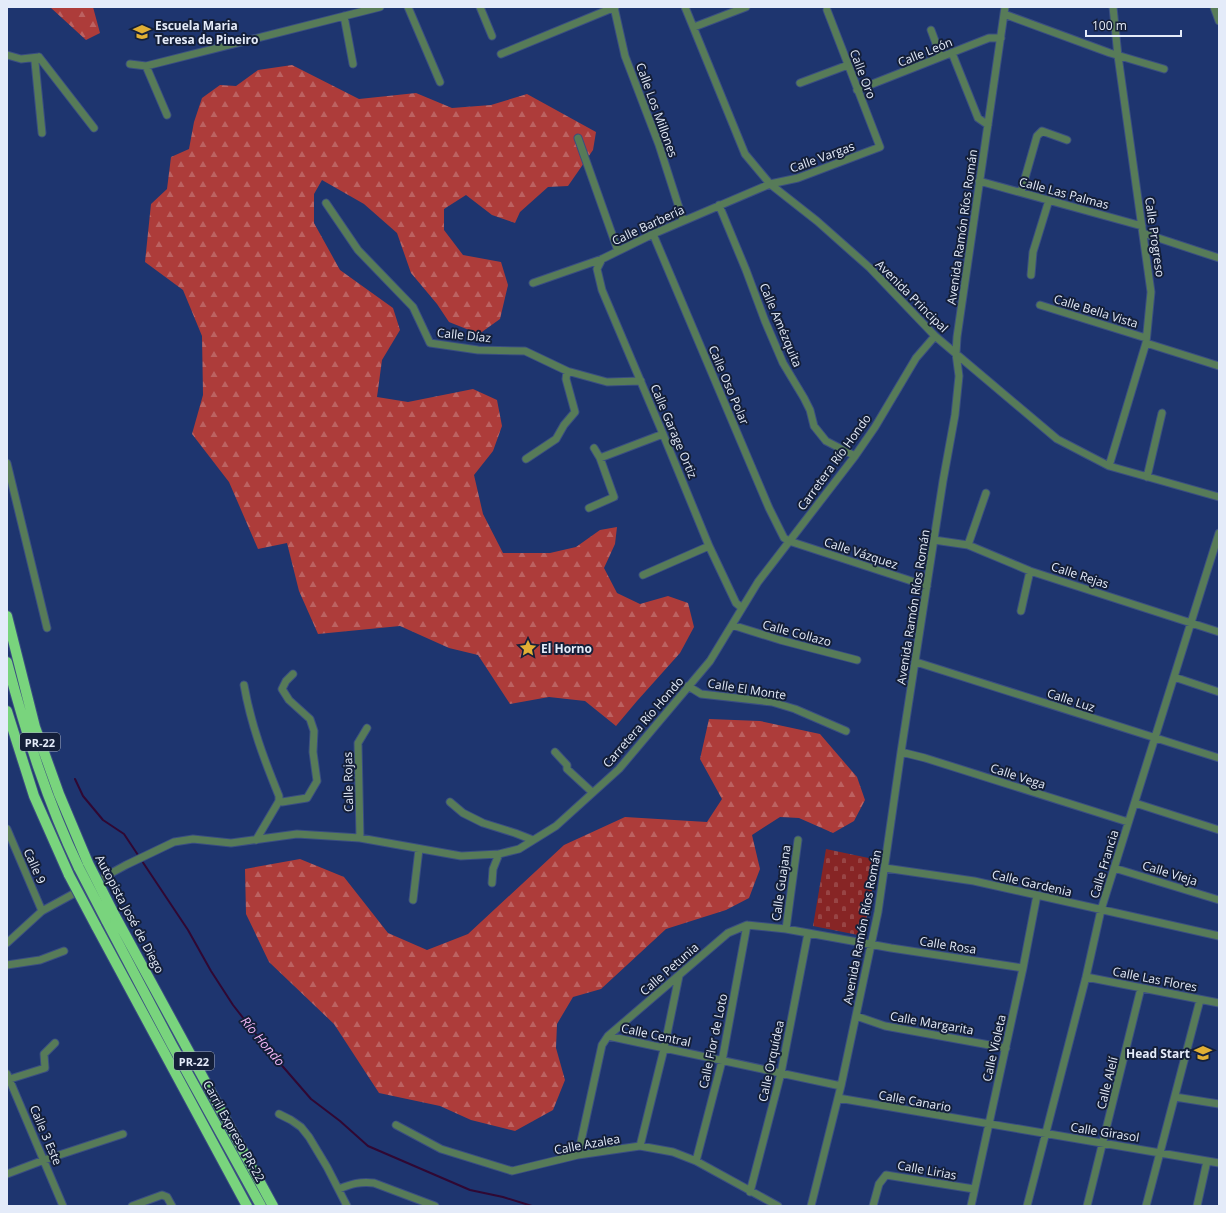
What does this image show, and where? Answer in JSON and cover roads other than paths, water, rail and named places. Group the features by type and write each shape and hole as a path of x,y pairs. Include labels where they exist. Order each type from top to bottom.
{"highway":[{"name":"Autopista José de Diego","path":"7,616 35,727 83,866 273,1206"},
{"path":"7,662 21,717 53,811 83,866"},
{"name":"PR-22","path":"7,711 34,796 69,875 246,1206"},
{"name":"Carril Expreso PR-22","path":"111,918 172,1045 261,1206"}],"street":[{"path":"130,64 146,66 380,7"},
{"path":"408,7 440,82"},
{"path":"480,7 492,36"},
{"path":"501,54 615,7"},
{"name":"Calle Los Millones","path":"615,7 625,56 660,145 683,220"},
{"name":"Avenida Principal","path":"685,7 745,154 770,184 817,221 870,268 935,336 1057,439 1109,466 1219,497"},
{"path":"694,27 746,7"},
{"name":"Calle Progreso","path":"1109,466 1146,340 1151,292 1118,56 1113,7"},
{"path":"1214,7 1219,21"},
{"name":"Calle Oro","path":"827,10 880,147"},
{"path":"1005,11 1118,56 1164,69"},
{"name":"Avenida Ramón Ríos Román","path":"811,1206 841,1086 878,912 901,752 958,393 959,376 956,354 957,337 1005,11"},
{"path":"344,16 353,64"},
{"path":"931,30 942,57"},
{"name":"Calle León","path":"858,90 989,38 1000,38"},
{"path":"952,53 978,118 988,124"},
{"path":"7,54 21,58 39,57"},
{"path":"39,57 94,128"},
{"path":"39,57 35,62 42,133"},
{"path":"800,83 848,65"},
{"path":"146,66 167,114"},
{"path":"1021,192 1037,136 1042,132 1067,140"},
{"path":"578,138 618,251"},
{"name":"Calle Vargas","path":"770,184 798,178 880,147"},
{"name":"Calle Las Palmas","path":"979,181 1142,226"},
{"name":"Calle Barbería","path":"534,283 602,258 683,220 770,184"},
{"path":"1031,275 1033,252 1049,200"},
{"name":"Calle Díaz","path":"326,203 358,250 412,307 430,343 478,350 525,351 566,371 607,382 641,381"},
{"name":"Calle Amézquita","path":"719,206 783,363 810,410 814,426 826,440 855,456"},
{"path":"1143,233 1219,258"},
{"name":"Calle Oso Polar","path":"653,234 769,508 784,538 789,542"},
{"name":"Calle Garage Ortiz","path":"602,258 597,269 602,290 709,546 736,603 742,608"},
{"name":"Calle Bella Vista","path":"1040,305 1219,366"},
{"name":"Carretera Río Hondo","path":"7,944 42,911 126,865 174,842 193,839 231,843 297,834 360,838 420,850 461,856 499,854 519,849 556,826 619,769 710,661 758,582 855,456 875,427 916,358 935,336"},
{"path":"526,459 556,439 564,425 575,412 566,379 566,371"},
{"path":"1147,477 1162,413"},
{"path":"600,458 663,434"},
{"path":"589,508 614,497 600,458 594,448"},
{"path":"7,462 47,628"},
{"path":"968,545 986,493"},
{"name":"Calle Francia","path":"1027,1206 1086,977 1101,910 1219,533"},
{"name":"Calle Rejas","path":"934,540 968,545 1030,571 1219,632"},
{"name":"Calle Vázquez","path":"789,542 927,586"},
{"path":"643,575 709,546"},
{"path":"1021,611 1030,571"},
{"name":"Calle Collazo","path":"732,625 780,640 857,660"},
{"name":"Calle Luz","path":"916,662 1219,758"},
{"path":"279,801 282,802 307,798 317,782 313,752 314,731 310,719 289,700 282,689 293,674"},
{"path":"1174,677 1219,692"},
{"path":"244,685 250,716 279,801 256,840"},
{"name":"Calle El Monte","path":"688,686 701,694 772,702 795,709 846,731"},
{"name":"Calle Rojas","path":"360,838 358,743 367,728"},
{"path":"555,752 566,765 567,769 592,792"},
{"name":"Calle Vega","path":"901,752 925,758 1128,822"},
{"path":"450,802 463,813 482,823 533,840"},
{"path":"1135,803 1219,830"},
{"name":"Calle 9","path":"7,830 42,911"},
{"name":"Calle Guajana","path":"786,929 798,840"},
{"path":"413,900 420,850"},
{"path":"492,883 493,869 499,854"},
{"name":"Calle Gardenia","path":"885,868 974,881 1219,936"},
{"name":"Calle Vieja","path":"1114,868 1219,900"},
{"name":"Calle Violeta","path":"971,1206 1023,968 1037,895"},
{"path":"747,925 786,929 871,944"},
{"name":"Calle Petunia","path":"578,1155 602,1045 608,1036 728,934 747,925"},
{"name":"Calle Flor de Loto","path":"696,1161 722,1061 747,925"},
{"name":"Calle Orquídea","path":"750,1192 781,1073 808,933"},
{"name":"Calle Rosa","path":"871,944 1023,968"},
{"path":"7,965 40,960 64,951"},
{"path":"640,1146 664,1049 679,976"},
{"name":"Calle Las Flores","path":"1086,977 1219,1003"},
{"name":"Calle Alelí","path":"1087,1206 1141,988"},
{"path":"1146,1206 1200,1000"},
{"name":"Calle Margarita","path":"856,1016 884,1026 1006,1048"},
{"name":"Calle Central","path":"608,1036 841,1086"},
{"path":"8,1076 45,1068 44,1054 55,1043"},
{"name":"Calle 3 Este","path":"8,1076 63,1206"},
{"path":"1175,1097 1219,1104"},
{"name":"Calle Canario","path":"838,1098 988,1125"},
{"path":"279,1114 301,1127 309,1137 347,1206"},
{"name":"Calle Girasol","path":"988,1125 1160,1152 1219,1163"},
{"name":"Calle Azalea","path":"396,1126 441,1149 512,1171 578,1155 640,1146 673,1152 696,1161 778,1206"},
{"path":"7,1174 123,1134"},
{"path":"1197,1206 1207,1161"},
{"name":"Calle Lirias","path":"873,1206 879,1184 886,1175 974,1189"},
{"path":"339,1189 355,1183 374,1182 435,1206"},
{"path":"132,1206 165,1195 172,1206"}],"waterway":[{"name":"Río Hondo","path":"75,779 83,796 103,820 124,834 188,930 211,971 233,1005 265,1046 311,1099 340,1121 368,1146 470,1190 503,1197 532,1206"}],"place":[{"name":"Escuela Maria Teresa de Pineiro","path":"142,32"},
{"name":"El Horno","path":"528,648"},
{"name":"Head Start","path":"1203,1053"}]}
